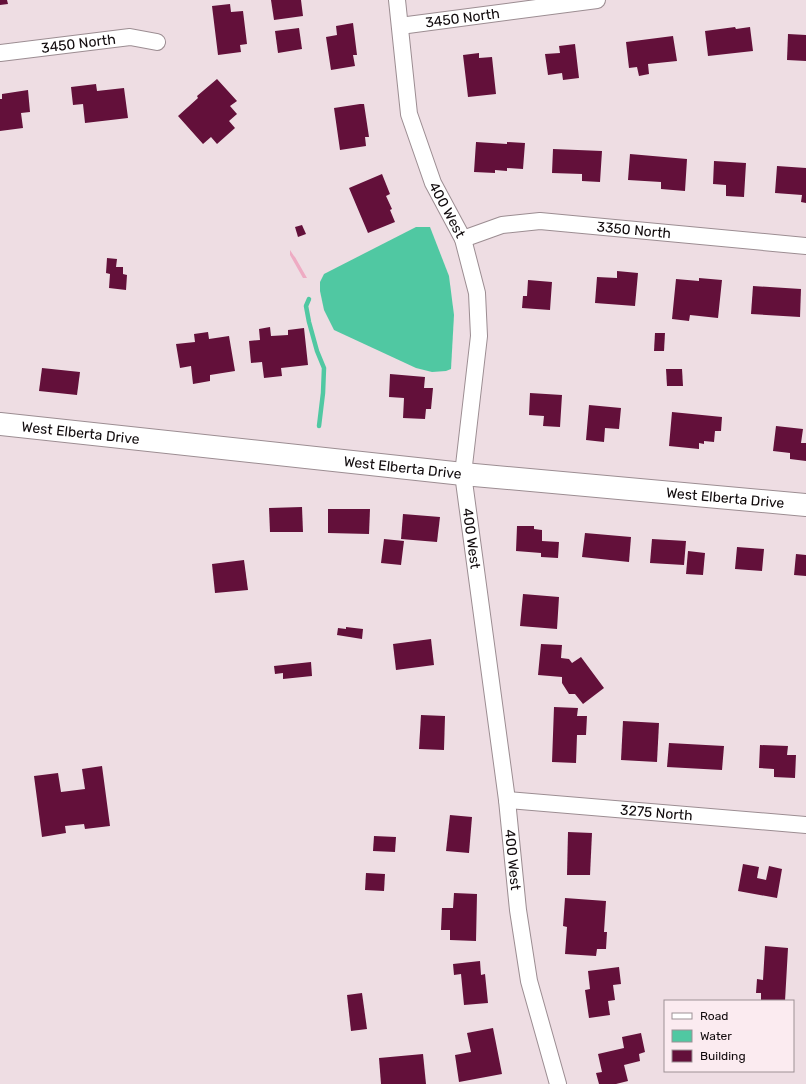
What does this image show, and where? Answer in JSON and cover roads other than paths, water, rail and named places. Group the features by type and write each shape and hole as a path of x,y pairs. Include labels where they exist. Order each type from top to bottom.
{"main road":[{"name":"West Elberta Drive","path":"0,424 463,474 806,506"}],"street":[{"name":"400 West","path":"397,0 409,114 433,183 463,239 477,293 479,336 463,474 508,800 518,910 529,981 558,1084"},
{"name":"3450 North","path":"400,26 597,0"},
{"name":"3450 North","path":"0,53 130,37 157,42"},
{"name":"3350 North","path":"463,239 502,225 540,221 806,246"},
{"name":"3275 North","path":"508,800 806,825"}],"water":[{"path":"416,227 430,227 449,276 454,315 451,369 446,371 432,372 416,368 334,330 324,310 320,291 320,282 324,274"}],"waterway":[{"path":"309,299 306,306 309,322 317,351 324,368 319,426"}]}
